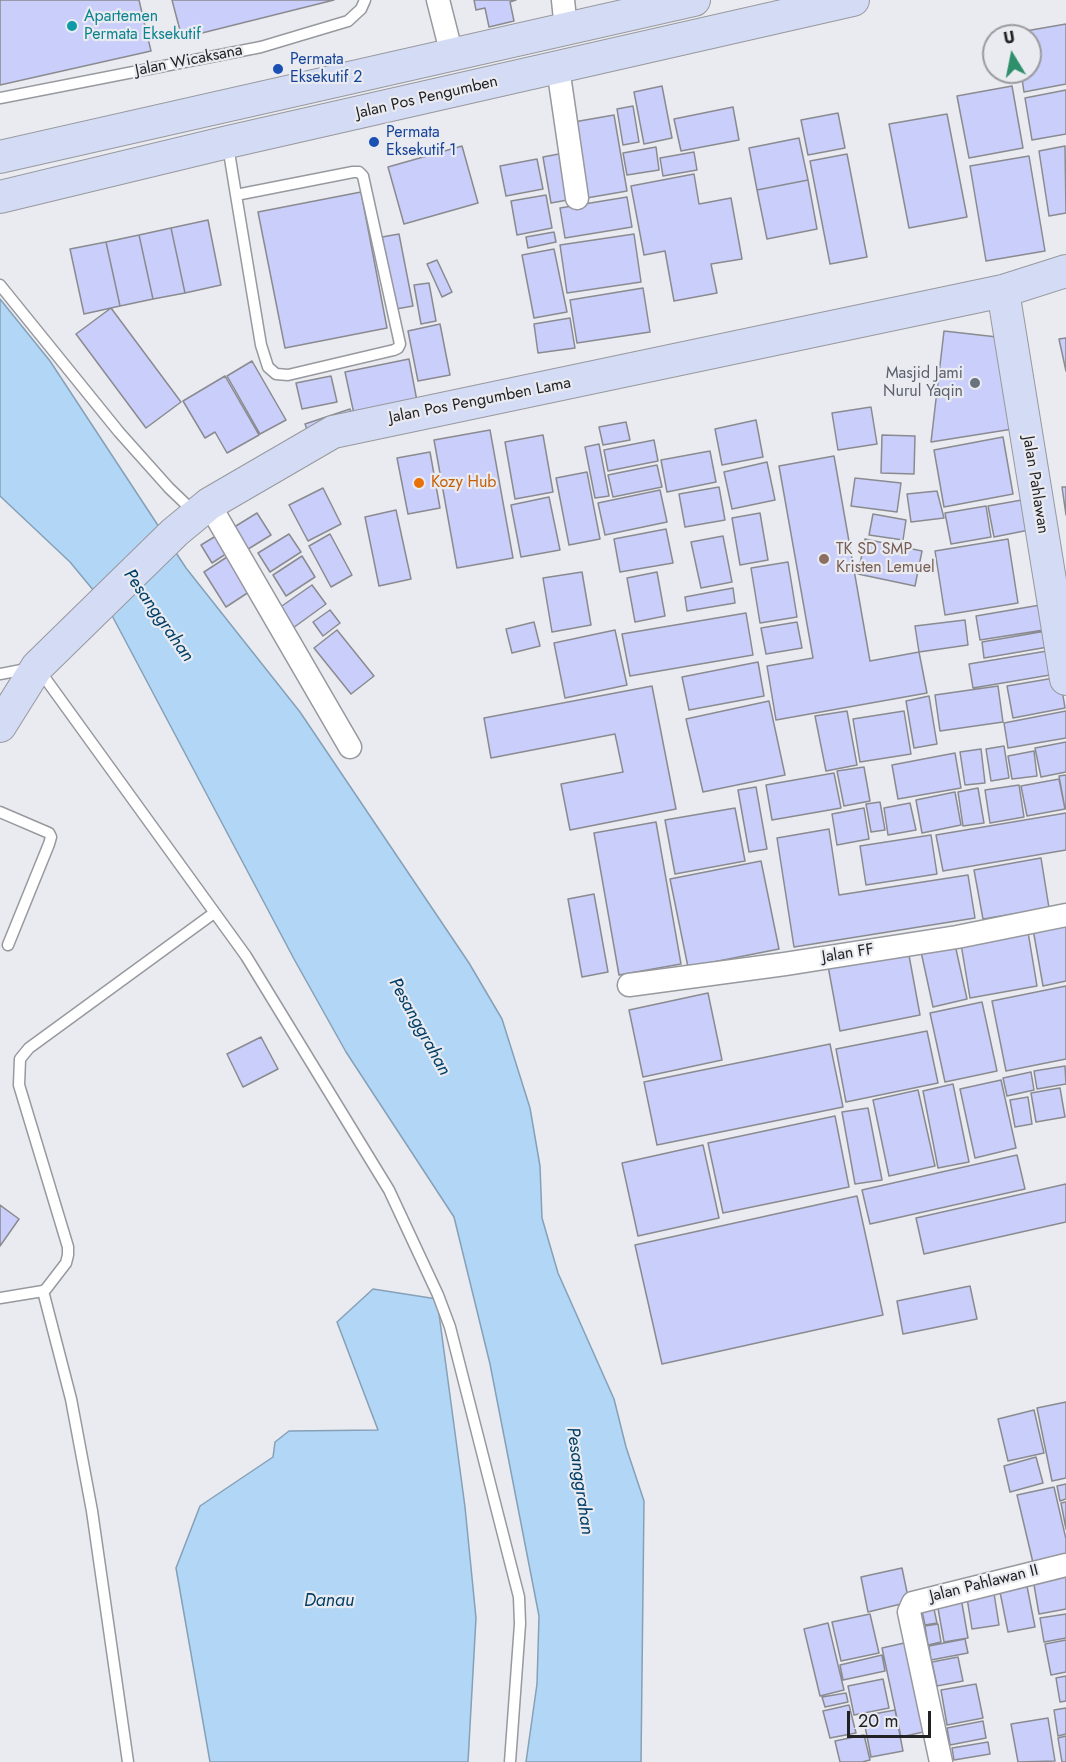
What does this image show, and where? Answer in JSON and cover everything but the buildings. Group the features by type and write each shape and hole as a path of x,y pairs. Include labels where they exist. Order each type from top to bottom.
{"main road":[{"path":"0,158 449,41 564,15 694,0"},
{"name":"Jalan Pos Pengumben","path":"0,197 228,142 558,69 854,0"},
{"name":"Jalan Pos Pengumben Lama","path":"0,726 37,667 194,517 313,442 333,432 1003,291 1066,271"},
{"name":"Jalan Pahlawan","path":"1003,291 1066,679"}],"street":[{"path":"438,0 449,41"},
{"path":"558,69 577,198"},
{"path":"194,517 350,747"},
{"name":"Jalan FF","path":"629,985 785,964 957,937 1066,915"},
{"name":"Jalan Pahlawan II","path":"941,1762 909,1612 913,1603 1066,1565"}],"lane":[{"name":"Jalan Wicaksana","path":"0,98 261,47 348,21 361,9 365,0"},
{"path":"228,142 236,195 261,345 268,368 281,376 288,375 398,348 400,344 363,176 359,172 236,195"},
{"path":"0,285 119,432 194,517"},
{"path":"0,674 37,667 246,956 389,1190 438,1294 450,1326 519,1597 520,1624 510,1762"},
{"path":"0,812 49,833 51,837 8,945"},
{"path":"0,1298 43,1291 66,1263 69,1255 19,1086 20,1059 29,1048 214,913"},
{"path":"43,1291 71,1399 92,1511 128,1762"}],"water":[{"name":"Pesanggrahan","path":"0,299 50,361 186,568 300,712 469,963 502,1019 530,1108 540,1166 542,1218 558,1273 614,1399 626,1447 644,1501 641,1762 526,1762 537,1684 539,1616 490,1364 454,1217 346,1052 294,959 108,608 70,562 0,496"},
{"name":"Danau","path":"373,1289 437,1299 465,1507 476,1618 468,1762 210,1762 176,1568 200,1506 273,1457 275,1442 289,1431 378,1430 337,1322"}],"place":[{"name":"Apartemen Permata Eksekutif","path":"72,26"},
{"name":"Permata Eksekutif 2","path":"278,69"},
{"name":"Permata Eksekutif 1","path":"374,142"},
{"name":"Masjid Jami Nurul Yaqin","path":"975,383"},
{"name":"Kozy Hub","path":"419,483"},
{"name":"TK SD SMP Kristen Lemuel","path":"824,559"}]}
